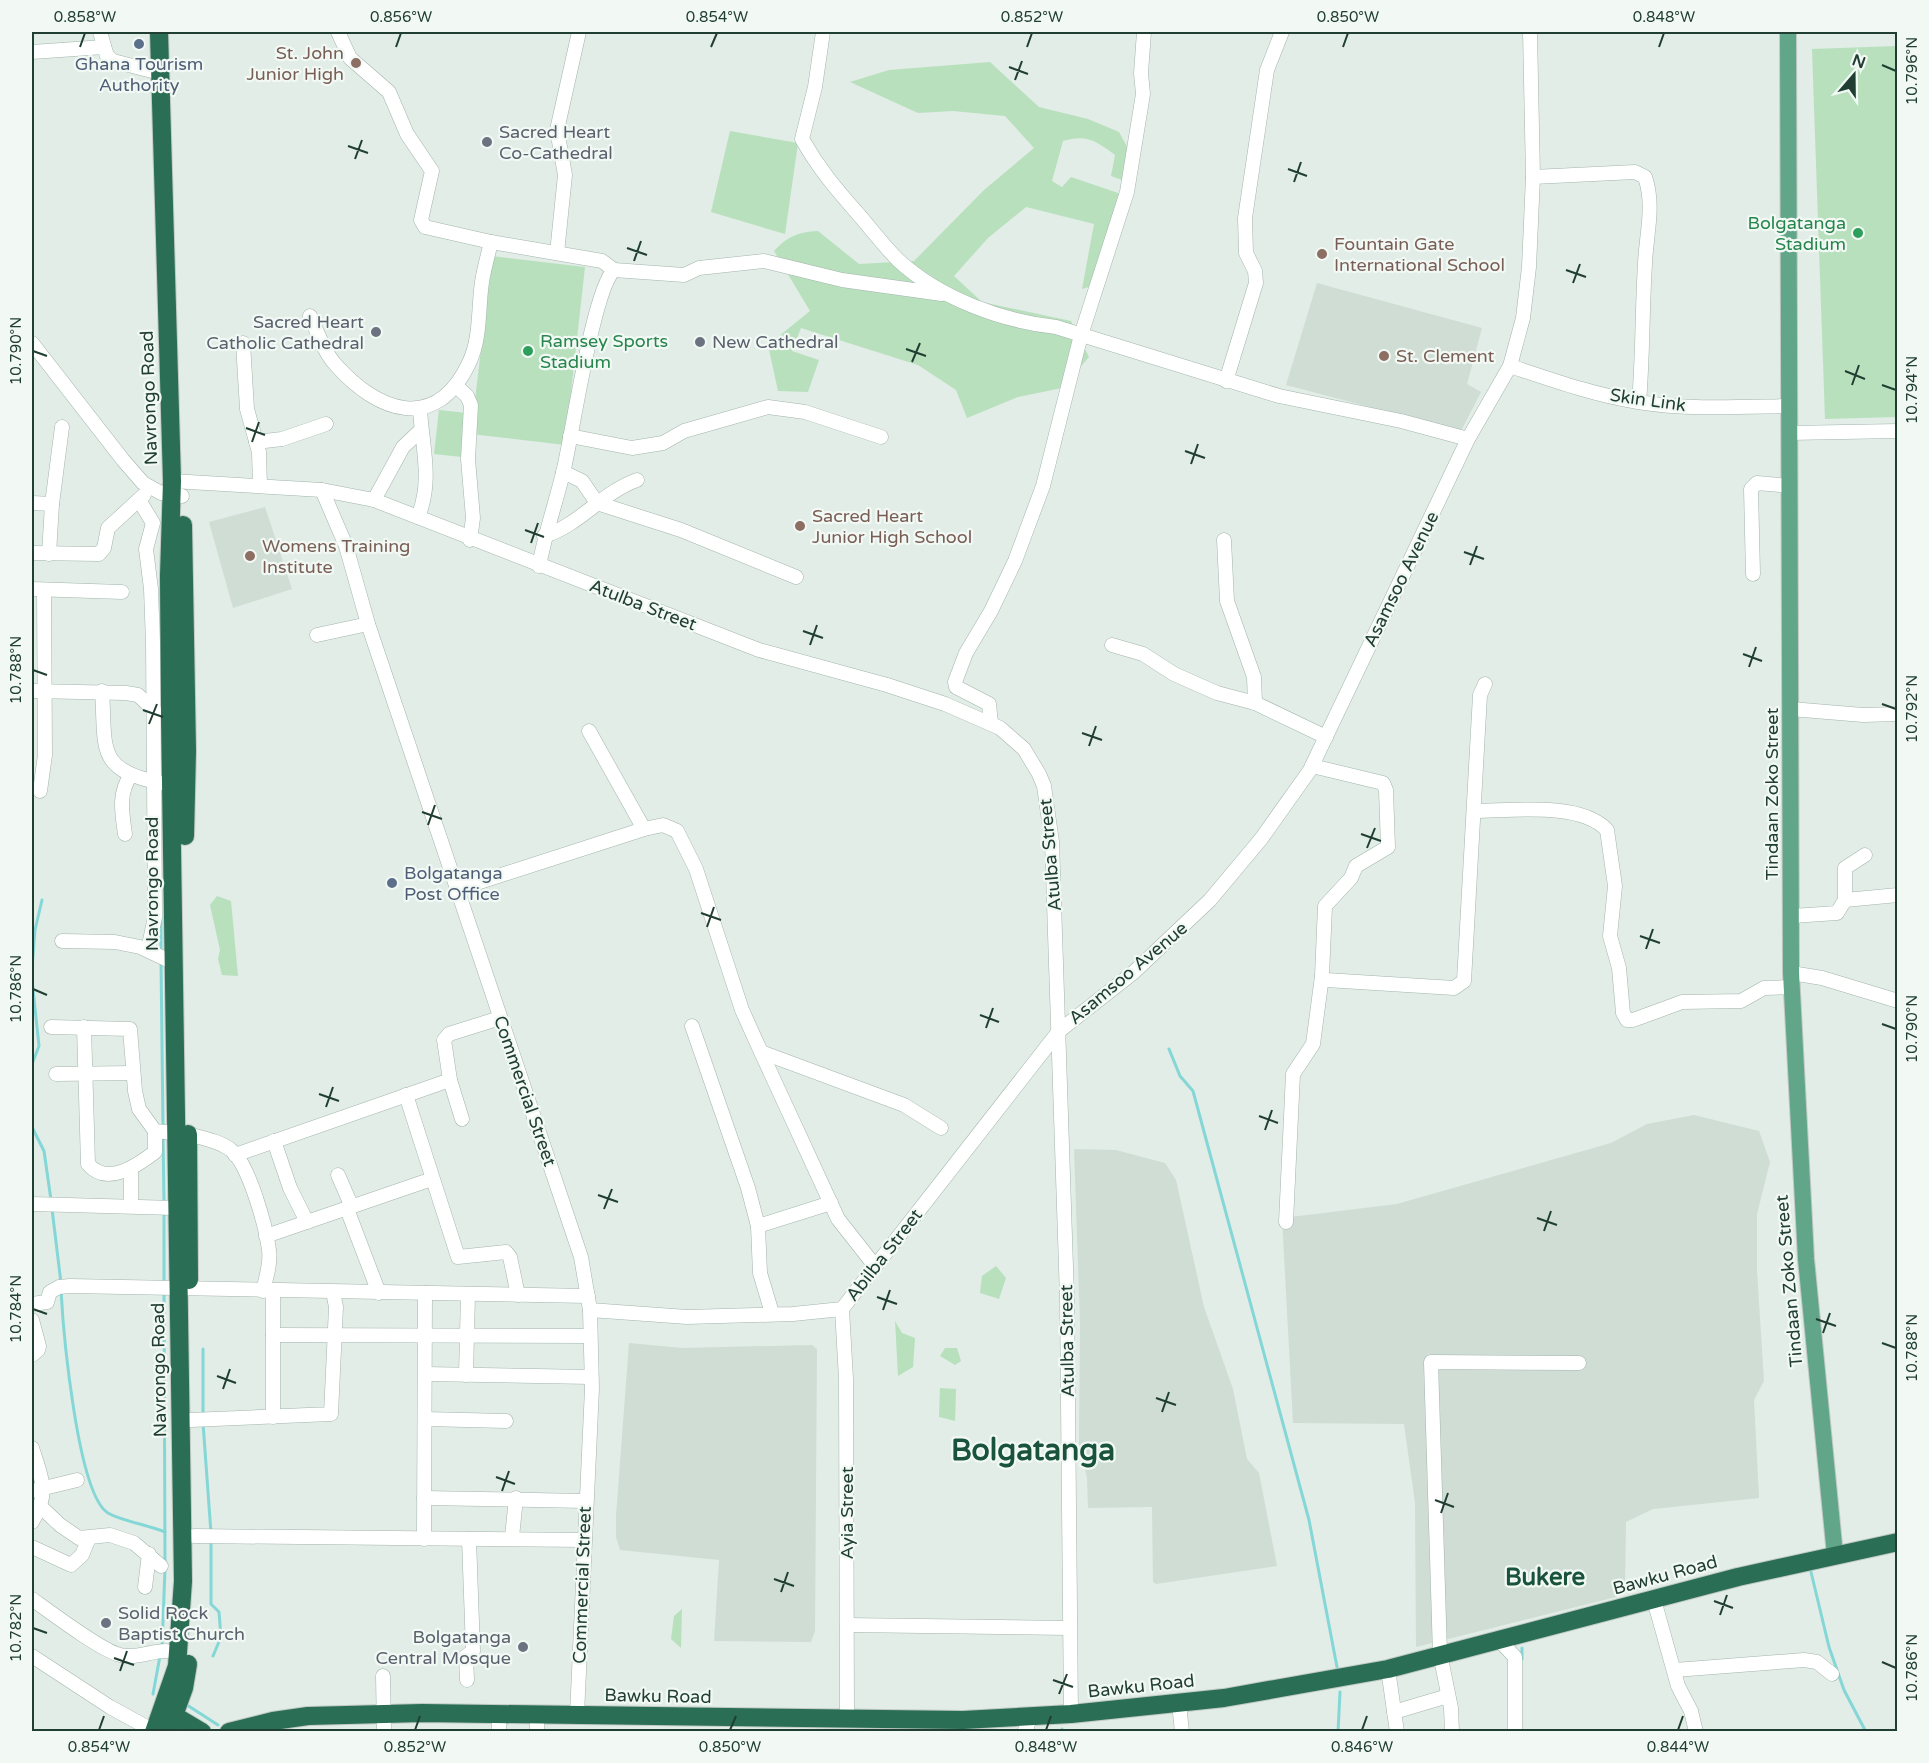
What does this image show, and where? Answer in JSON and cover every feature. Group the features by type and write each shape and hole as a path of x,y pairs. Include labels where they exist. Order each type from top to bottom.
{"highway":[{"name":"Navrongo Road","path":"159,32 187,751 182,1134 183,1581 177,1666 168,1718"},
{"name":"Navrongo Road","path":"154,1731 168,1718 183,1688 192,1627 194,1536 184,1289 175,1208 182,1134 162,783 162,713 169,576 177,488 170,32"},
{"name":"Bawku Road","path":"229,1731 308,1716 384,1723 537,1724 577,1716 848,1717 1026,1724 1071,1714 1179,1704 1306,1686 1388,1669 1654,1600 1835,1555 1898,1542"},
{"path":"168,1718 202,1731"}],"main road":[{"name":"Tindaan Zoko Street","path":"1788,32 1792,980 1806,1259 1835,1555"}],"street":[{"path":"100,32 112,61 160,73"},
{"path":"338,32 344,49 354,62 389,92 407,134 432,171 421,220 425,227 490,242 602,261 614,270 684,275 699,268 764,261 842,280 950,295"},
{"path":"557,253 565,176 557,130 579,32"},
{"path":"823,32 815,87 802,139 817,168 831,186 898,260 922,279 950,295 1029,324 1056,327 1279,396 1438,429 1468,439"},
{"path":"991,723 989,704 956,687 955,682 966,653 991,611 1015,561 1043,486 1081,335 1127,192 1143,94 1141,72 1144,32"},
{"path":"1226,381 1256,283 1255,271 1246,253 1245,218 1267,70 1282,32"},
{"name":"Asamsoo Avenue","path":"1059,1031 1134,972 1210,900 1261,839 1312,766 1468,439 1510,366 1523,318 1528,278 1533,177 1530,32"},
{"path":"32,52 104,46"},
{"path":"1533,177 1635,172 1645,177 1650,222 1645,262 1639,402"},
{"path":"310,316 334,364 382,401 403,410 420,409 439,402 456,386 470,361 480,317 481,284 490,242"},
{"path":"539,566 544,536 563,472 598,307 609,275 614,270"},
{"path":"32,343 123,460 150,488 108,528 104,548 99,554 32,553"},
{"path":"243,343 247,409 256,441 260,486"},
{"name":"Skin Link","path":"1510,366 1581,389 1639,402 1713,408 1789,406"},
{"path":"456,386 467,396 471,405 468,459 473,518 470,540"},
{"path":"570,436 632,448 663,443 684,431 768,407 805,412 881,437"},
{"path":"418,518 425,501 427,478 426,450 421,430 420,409"},
{"path":"256,441 282,439 326,424"},
{"path":"49,554 52,504 62,427"},
{"path":"374,500 403,447 421,430"},
{"path":"1789,433 1898,431"},
{"path":"563,472 582,481 597,503 681,530 796,577"},
{"path":"544,536 561,531 576,522 622,485 637,480"},
{"path":"1753,574 1751,489 1757,483 1790,486"},
{"name":"Atulba Street","path":"150,488 260,486 322,490 374,500 470,540 759,650 887,685 945,704 991,723 1024,749 1044,786 1052,842 1067,1298 1071,1714"},
{"name":"Commercial Street","path":"322,490 346,546 368,624 573,1229 589,1303 591,1377 577,1716"},
{"path":"139,500 153,523 146,549 162,713"},
{"path":"32,503 52,504"},
{"path":"1224,540 1227,601 1254,677 1255,704"},
{"path":"40,791 45,755 37,691 38,590 122,592"},
{"path":"317,635 368,624"},
{"path":"1112,645 1143,654 1174,674 1195,684 1255,704 1326,737"},
{"path":"1322,976 1326,980 1454,988 1461,984 1465,976 1480,695 1485,684"},
{"path":"37,691 102,691 138,695 162,713"},
{"path":"102,691 106,754 111,763 132,775 162,783 155,916 148,950"},
{"path":"1791,709 1863,715 1898,714"},
{"path":"589,731 644,829"},
{"path":"1286,1222 1293,1074 1313,1044 1322,976 1324,906 1352,876 1356,866 1387,849 1385,786 1379,781 1312,766"},
{"path":"125,834 122,794 125,784 132,775"},
{"path":"1474,811 1564,811 1592,819 1606,830 1615,886 1610,936 1619,968 1623,1013 1627,1020 1633,1020 1682,1002 1741,1000 1764,988 1792,980 1822,978 1898,1000"},
{"path":"458,889 644,829 663,825 677,831 696,869 742,1010 761,1052 831,1203 843,1225 875,1266"},
{"path":"1792,916 1837,913 1845,900 1845,868 1865,855"},
{"path":"1845,900 1898,895"},
{"path":"62,941 115,942 148,950 174,963"},
{"path":"462,1119 450,1080 444,1040 449,1034 500,1018"},
{"path":"692,1026 748,1188 758,1226 760,1274 772,1313"},
{"path":"51,1027 84,1027 130,1029 132,1073 140,1109 155,1131 155,1152 131,1170 112,1174 92,1168 88,1164 84,1027"},
{"name":"Abilba Street","path":"32,1304 48,1302 50,1292 65,1287 518,1295 687,1317 842,1309 1059,1031"},
{"path":"761,1052 904,1105 941,1128"},
{"path":"56,1074 132,1073"},
{"path":"236,1155 450,1080"},
{"path":"406,1095 458,1257 506,1252 510,1257 518,1295"},
{"path":"155,1131 182,1134 218,1143 236,1155 246,1174 269,1251 268,1291 273,1335 273,1417"},
{"path":"274,1141 290,1188 307,1222"},
{"path":"131,1170 131,1206"},
{"path":"338,1175 379,1293"},
{"path":"266,1236 432,1179"},
{"path":"758,1226 831,1203"},
{"path":"37,1204 175,1208"},
{"path":"191,1420 332,1414 336,1307 333,1292"},
{"path":"424,1539 425,1293"},
{"path":"466,1375 468,1294"},
{"name":"Ayia Street","path":"842,1309 846,1379 848,1717"},
{"path":"32,1320 39,1346 32,1355"},
{"path":"273,1335 590,1336"},
{"path":"1452,1731 1440,1654 1431,1362 1579,1363"},
{"path":"425,1374 591,1377"},
{"path":"425,1419 506,1421"},
{"path":"32,1448 41,1507 79,1538 110,1535 134,1543 161,1566"},
{"path":"38,1489 76,1480"},
{"path":"424,1498 585,1501"},
{"path":"512,1538 516,1498"},
{"path":"32,1522 41,1507"},
{"path":"110,1535 116,1521"},
{"path":"194,1536 584,1540"},
{"path":"32,1547 71,1565 82,1555 89,1538"},
{"path":"467,1680 466,1656 473,1651 469,1539"},
{"path":"146,1587 149,1554"},
{"path":"32,1599 112,1653 137,1656 154,1651 166,1651"},
{"path":"1654,1600 1678,1686 1691,1711 1696,1731"},
{"path":"847,1625 1069,1628"},
{"path":"1500,1641 1515,1658 1515,1731"},
{"path":"32,1656 110,1707 154,1731"},
{"path":"1675,1670 1804,1660 1817,1662 1832,1674"},
{"path":"1388,1669 1397,1731"},
{"path":"383,1676 384,1723"},
{"path":"1394,1712 1448,1696"},
{"path":"1179,1704 1182,1731"}],"shaded area":[{"name":"St. Clement","path":"1317,283 1482,328 1467,384 1481,392 1461,431 1286,385"},
{"name":"Womens Training Institute","path":"265,507 292,589 233,608 209,522"},
{"path":"1694,1115 1759,1131 1770,1162 1757,1214 1757,1271 1764,1381 1754,1400 1759,1498 1653,1509 1626,1522 1625,1585 1616,1597 1416,1647 1415,1503 1404,1424 1293,1423 1282,1218 1397,1204 1611,1143 1647,1124"},
{"path":"1074,1149 1116,1150 1165,1163 1176,1180 1204,1307 1233,1389 1247,1459 1259,1473 1277,1566 1156,1584 1153,1582 1152,1507 1088,1508 1087,1478 1079,1444 1080,1323"},
{"path":"629,1343 682,1348 812,1345 817,1349 815,1631 811,1642 714,1641 719,1560 620,1550 616,1537 616,1516"}],"green space":[{"name":"Bolgatanga Stadium","path":"1897,46 1897,417 1825,419 1812,49"},
{"path":"990,62 1039,107 1088,119 1119,132 1130,152 1122,180 1111,176 1115,155 1102,146 1091,140 1079,138 1063,141 1052,181 1062,187 1071,177 1124,195 1099,284 1082,289 1094,224 1026,207 988,238 954,276 982,302 1071,321 1089,357 1062,388 1018,397 967,418 956,390 918,365 801,328 792,351 819,360 808,392 778,391 768,345 810,311 774,251 779,246 793,236 818,231 859,264 914,261 984,190 1034,148 1005,116 953,111 918,113 850,82 889,70"},
{"path":"730,131 798,143 785,234 711,212"},
{"name":"Ramsey Sports Stadium","path":"492,256 585,267 565,445 471,434"},
{"path":"439,410 467,413 462,457 434,454"},
{"path":"217,896 231,901 238,976 222,975 218,959 220,950 210,905"},
{"path":"996,1266 1006,1278 999,1299 980,1293 982,1276"},
{"path":"895,1321 902,1333 915,1338 913,1367 898,1376"},
{"path":"945,1348 957,1348 961,1361 955,1365 940,1356"},
{"path":"940,1388 956,1389 955,1421 939,1417"},
{"path":"682,1609 681,1648 671,1639 674,1616"}],"waterway":[{"path":"32,968 35,930 42,900"},
{"path":"161,918 161,951"},
{"path":"161,960 163,1128"},
{"path":"32,980 39,1046 32,1064"},
{"path":"1169,1049 1180,1076 1193,1091 1309,1520 1337,1667"},
{"path":"32,1127 44,1151 51,1200"},
{"path":"163,1134 164,1203"},
{"path":"52,1209 61,1283"},
{"path":"164,1212 164,1284"},
{"path":"61,1290 74,1409 80,1444 97,1500 113,1516 165,1532"},
{"path":"164,1290 165,1563"},
{"path":"203,1349 203,1416"},
{"path":"203,1423 211,1533"},
{"path":"211,1544 211,1604 219,1612 221,1637 213,1656"},
{"path":"162,1647 165,1569"},
{"path":"1811,1572 1829,1647 1844,1690 1866,1732"},
{"path":"1522,1648 1522,1659"},
{"path":"153,1694 160,1656"},
{"path":"1338,1732 1340,1692"},
{"path":"187,1705 218,1725"}],"place":[{"name":"Ghana Tourism Authority","path":"139,44"},
{"name":"St. John Junior High","path":"356,63"},
{"name":"Sacred Heart Co-Cathedral","path":"487,142"},
{"name":"Bolgatanga Stadium","path":"1858,233"},
{"name":"Fountain Gate International School","path":"1322,254"},
{"name":"Sacred Heart Catholic Cathedral","path":"376,332"},
{"name":"New Cathedral","path":"700,342"},
{"name":"Ramsey Sports Stadium","path":"528,351"},
{"name":"St. Clement","path":"1384,356"},
{"name":"Sacred Heart Junior High School","path":"800,526"},
{"name":"Womens Training Institute","path":"250,556"},
{"name":"Bolgatanga Post Office","path":"392,883"},
{"name":"Solid Rock Baptist Church","path":"106,1623"},
{"name":"Bolgatanga Central Mosque","path":"523,1647"}],"district":[{"name":"Bolgatanga","path":"1033,1450"},
{"name":"Bukere","path":"1545,1577"}]}
